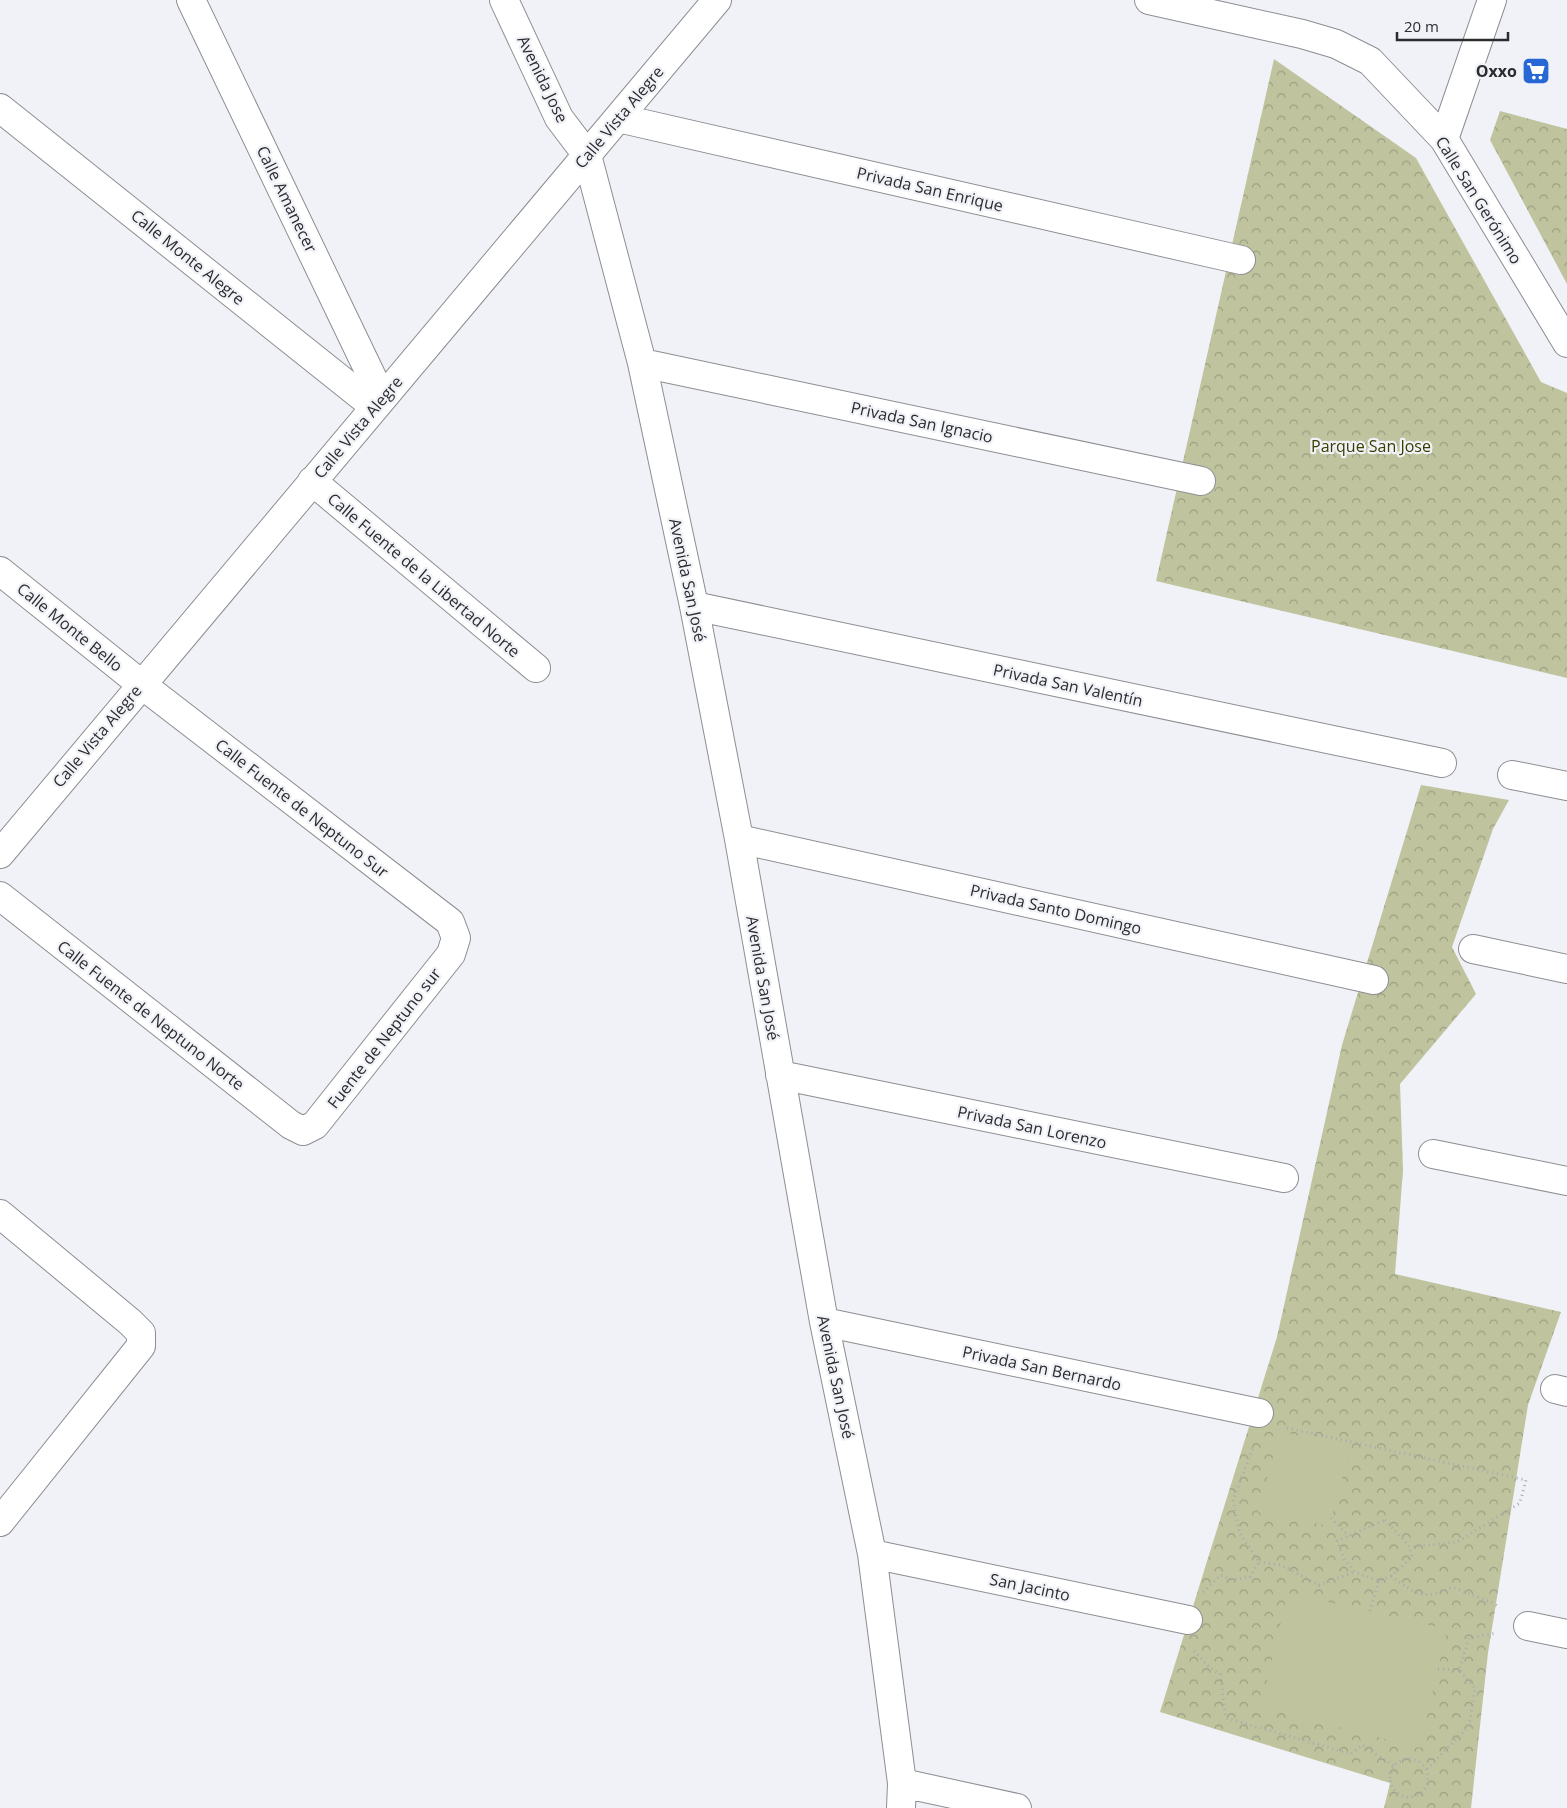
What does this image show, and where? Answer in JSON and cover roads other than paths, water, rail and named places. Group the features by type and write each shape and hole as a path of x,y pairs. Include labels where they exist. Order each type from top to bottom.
{"street":[{"name":"Calle Amanecer","path":"192,0 379,402"},
{"name":"Avenida Jose","path":"504,0 559,118 587,155"},
{"name":"Calle Vista Alegre","path":"0,854 717,0"},
{"name":"Calle San Gerónimo","path":"1149,0 1302,34 1336,44 1370,61 1444,138 1567,344"},
{"path":"1444,138 1492,0"},
{"name":"Calle Monte Alegre","path":"0,108 379,402"},
{"name":"Privada San Enrique","path":"618,118 1241,260"},
{"name":"Avenida San José","path":"587,155 642,363 694,606 739,838 824,1322 872,1554 902,1796"},
{"name":"Privada San Ignacio","path":"642,363 1201,481"},
{"name":"Calle Fuente de la Libertad Norte","path":"312,481 536,668"},
{"name":"Calle Monte Bello","path":"0,571 141,684"},
{"name":"Privada San Valentín","path":"694,606 1442,764"},
{"name":"Calle Fuente de Neptuno Sur","path":"141,684 450,922 456,938"},
{"path":"1512,775 1567,786"},
{"name":"Privada Santo Domingo","path":"739,838 1374,980"},
{"name":"Calle Fuente de Neptuno Norte","path":"0,896 291,1126 303,1131"},
{"name":"Fuente de Neptuno sur","path":"303,1131 315,1125 452,954 456,938"},
{"path":"1473,950 1567,969"},
{"name":"Privada San Lorenzo","path":"780,1075 1284,1178"},
{"path":"1433,1154 1567,1180"},
{"path":"0,1214 130,1322 141,1334 141,1346 0,1522"},
{"name":"Privada San Bernardo","path":"824,1322 1271,1420"},
{"name":"San Jacinto","path":"872,1554 1192,1621"},
{"path":"1528,1626 1567,1634"},
{"path":"902,1796 1017,1808"}],"place":[{"name":"Oxxo","path":"1536,71"}],"park label":[{"name":"Parque San Jose","path":"1371,446"}]}
